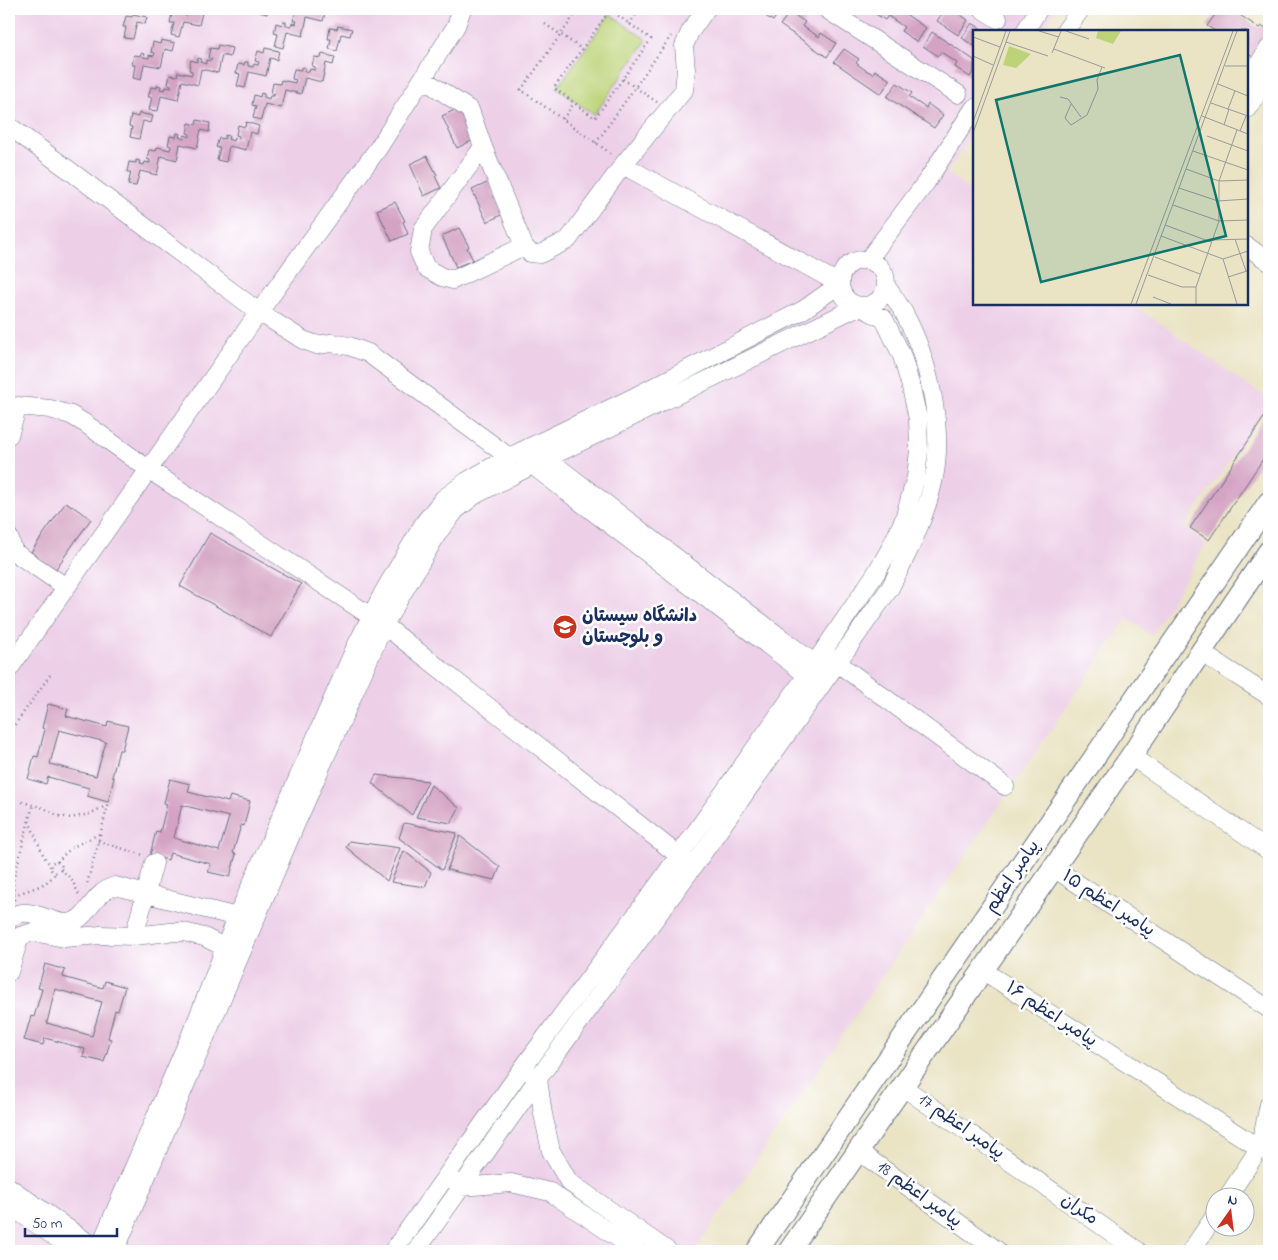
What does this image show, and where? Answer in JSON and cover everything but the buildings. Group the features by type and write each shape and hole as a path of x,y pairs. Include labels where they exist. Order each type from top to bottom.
{"main road":[{"name":"پیامبر اعظم","path":"756,1251 1269,502"},
{"name":"پیامبر اعظم","path":"789,1251 1052,867 1131,756 1269,551"}],"street":[{"path":"9,669 258,312 378,148 456,26 462,9"},
{"path":"423,79 470,110 483,147 524,246 530,253 540,254 568,240 624,164 684,90 686,70 684,46 690,32 706,9"},
{"path":"826,9 958,94"},
{"path":"982,9 998,19"},
{"path":"1026,30 1039,9"},
{"path":"1066,30 1081,9"},
{"path":"1248,80 1269,48"},
{"path":"1248,107 1269,76"},
{"path":"868,260 927,181 973,110"},
{"path":"9,126 258,312 304,340 317,345 331,343 349,346 368,353 509,457"},
{"path":"483,147 423,229 419,252 426,268 442,277 453,280 524,246"},
{"path":"624,164 840,284"},
{"path":"1248,247 1269,262"},
{"path":"115,1251 174,1092 197,1020 224,947 424,523 450,505 474,495 859,306 874,304 880,299 886,286 886,279 880,267 868,260 848,265 841,277 841,292 852,303 859,306 884,319 902,356 911,388 918,419 920,450 916,477 904,519 876,573 693,867 538,1079 416,1251"},
{"path":"450,505 467,481 509,457 634,397 794,315 840,284"},
{"path":"394,1251 522,1068 820,663 890,588 906,557 920,525 934,479 937,452 936,418 920,349 903,312 886,286"},
{"path":"9,436 18,406 50,409 71,415 86,424 148,469 377,621 693,867"},
{"path":"539,462 820,663 1005,786"},
{"path":"9,537 14,552 66,587"},
{"path":"9,1188 98,1251 253,924 294,828 377,621"},
{"path":"1200,652 1269,696"},
{"path":"1131,756 1269,851"},
{"path":"134,936 146,893 152,860"},
{"name":"پیامبر اعظم ۱۵","path":"1052,867 1269,1009"},
{"path":"9,920 13,915 21,912 69,923 77,921 105,889 115,886 237,917 253,924"},
{"path":"9,972 20,936 33,932 64,938 184,932 204,937 224,947"},
{"name":"پیامبر اعظم ۱۶","path":"982,970 1263,1148"},
{"path":"522,1068 538,1079 551,1151 569,1182 668,1251"},
{"name":"پیامبر اعظم 17","path":"903,1087 1020,1168"},
{"path":"1233,1188 1263,1148 1269,1104"},
{"name":"پیامبر اعظم 18","path":"858,1151 998,1251"},
{"name":"مکران","path":"1020,1168 1138,1251"},
{"path":"445,1176 461,1186 511,1183 550,1192 637,1251"},
{"path":"9,1205 75,1251"},
{"path":"1191,1251 1206,1229"}],"path":[{"path":"579,9 521,90 624,164"},
{"path":"630,24 640,9"},
{"path":"680,9 687,14"},
{"path":"610,10 651,39 595,118 554,88 582,49 610,10"},
{"path":"545,24 582,49"},
{"path":"596,143 676,30"},
{"path":"623,79 668,110"},
{"path":"563,119 574,103"},
{"path":"9,734 50,675"},
{"path":"22,802 44,808 59,816 70,818 89,814 108,805 82,902 72,880 57,862"},
{"path":"14,902 13,880 33,805"},
{"path":"29,821 44,857 51,866 52,871 55,872"},
{"path":"51,866 71,848 101,833"},
{"path":"98,842 152,860"},
{"path":"9,859 17,861"},
{"path":"13,895 45,883 55,872 61,869"}],"shaded area":[{"name":"دانشگاه سیستان و بلوچستان","path":"9,9 1056,9 1042,30 973,30 973,134 947,173 973,192 973,305 1133,305 1269,400 1269,403 1184,527 1206,544 1152,635 1127,619 694,1251 9,1251"}],"green space":[{"path":"610,14 647,40 594,115 557,88"}],"place":[{"name":"دانشگاه سیستان و بلوچستان","path":"565,627"}]}
